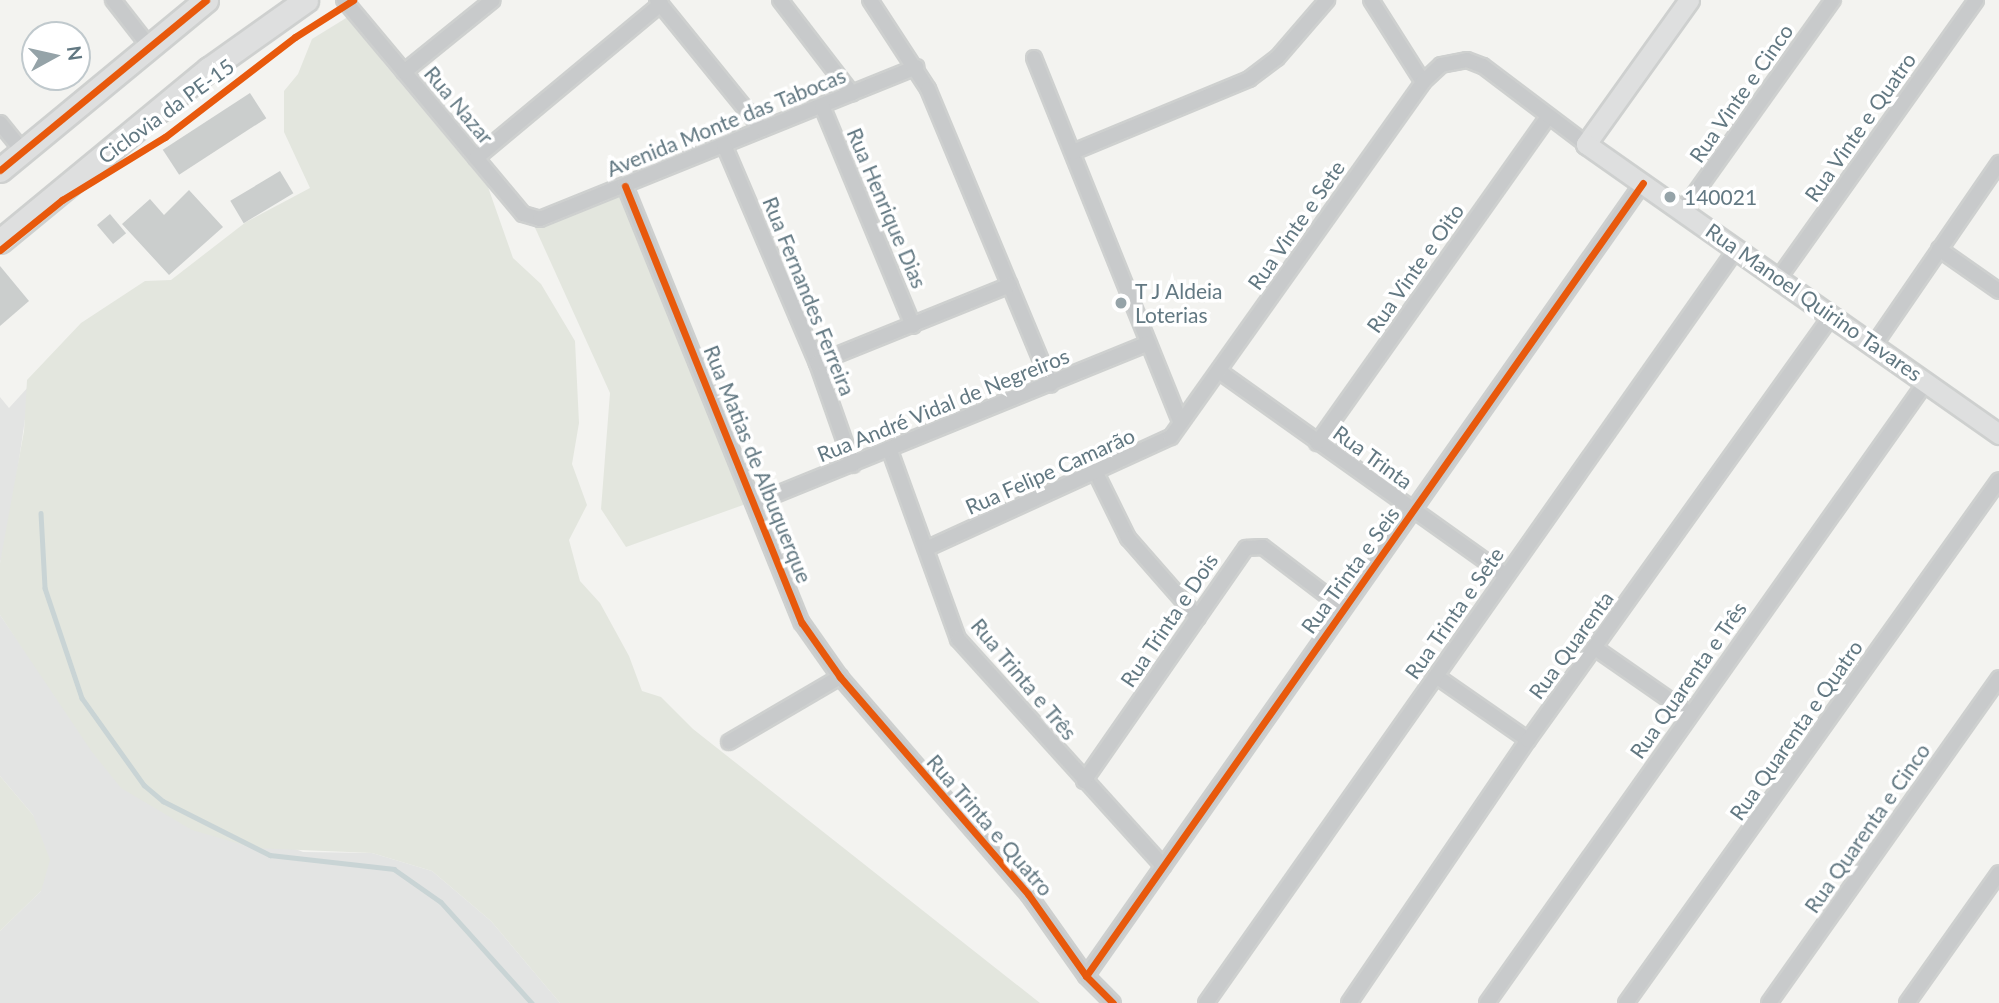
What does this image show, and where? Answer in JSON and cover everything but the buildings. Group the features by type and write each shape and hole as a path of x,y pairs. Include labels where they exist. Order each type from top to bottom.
{"highway":[{"path":"0,170 206,0"},
{"path":"0,241 209,69 296,4"}],"main road":[{"path":"1586,144 1689,0"},
{"name":"Rua Manoel Quirino Tavares","path":"1586,144 1737,247 1778,279 1999,434"}],"street":[{"path":"113,0 149,46"},
{"name":"Rua Nazar","path":"344,0 523,214 540,219 551,216"},
{"path":"404,72 493,0"},
{"path":"780,0 852,94"},
{"path":"1073,152 1249,79 1277,58 1328,0"},
{"path":"1371,0 1423,82"},
{"name":"Rua Vinte e Cinco","path":"1684,210 1833,0"},
{"name":"Rua Vinte e Quatro","path":"1778,279 1976,0"},
{"path":"873,1 916,67 1051,384"},
{"path":"476,158 659,2 762,129"},
{"path":"1034,58 1180,422"},
{"name":"Rua Vinte e Sete","path":"1180,422 1423,82 1454,60"},
{"name":"Rua Manoel Quirino Tavares","path":"1454,60 1483,66 1586,144"},
{"name":"Avenida Monte das Tabocas","path":"551,216 916,67"},
{"name":"Rua Henrique Dias","path":"822,106 913,326"},
{"name":"Rua Vinte e Oito","path":"1317,443 1548,117"},
{"path":"0,123 23,151"},
{"name":"Rua Fernandes Ferreira","path":"724,145 817,363 853,465"},
{"path":"1874,345 1999,163"},
{"name":"Rua Trinta e Seis","path":"1086,976 1643,183"},
{"name":"Rua Matias de Albuquerque","path":"625,186 802,623 840,677 890,736"},
{"name":"Rua Trinta e Sete","path":"1206,1003 1737,247"},
{"path":"1939,249 1999,290"},
{"path":"817,363 1010,285"},
{"name":"Rua Quarenta","path":"1349,1003 1528,740 1832,315"},
{"name":"Rua André Vidal de Negreiros","path":"755,503 890,451 1147,344"},
{"name":"Rua Trinta","path":"1219,371 1506,575"},
{"name":"Rua Quarenta e Três","path":"1487,1003 1926,382"},
{"name":"Rua Felipe Camarão","path":"928,548 1095,471 1163,444 1180,422"},
{"name":"Rua Trinta e Três","path":"890,451 928,548 948,619 958,639 1163,866"},
{"path":"1095,471 1128,538 1198,618"},
{"name":"Rua Quarenta e Quatro","path":"1626,1003 1999,480"},
{"name":"Rua Trinta e Dois","path":"1084,781 1198,618 1238,555 1255,545 1343,608"},
{"path":"1595,648 1690,714"},
{"path":"1436,676 1528,740"},
{"path":"729,742 840,677"},
{"name":"Rua Quarenta e Cinco","path":"1769,1003 1999,678"},
{"name":"Rua Trinta e Quatro","path":"890,736 1028,894 1086,976 1114,1003"},
{"path":"1907,1003 1999,873"}],"shaded area":[{"path":"351,15 383,62 488,187 513,258 541,284 575,341 579,423 572,464 587,505 569,540 580,581 600,603 629,656 642,691 661,697 693,729 1040,1003 560,1003 491,921 432,871 372,853 254,848 192,830 121,788 92,752 0,615 0,563 24,431 27,380 81,323 145,281 171,280 246,222 310,188 284,132 284,91 298,74 312,39"},
{"path":"629,180 757,500 626,547 601,509 610,393 532,221"},
{"path":"30,385 9,528 0,563 0,397 9,408"},
{"path":"0,615 112,776 303,852 372,853 432,871 491,921 560,1003 0,1003 0,931 41,891 33,815 0,776"},
{"path":"0,776 33,815 50,860 41,891 0,931"}],"waterway":[{"path":"41,513 45,588 82,698 144,785 163,801 270,855 394,869 441,902 532,1003"}],"cycle path":[{"path":"0,170 206,0"},
{"name":"Ciclovia da PE-15","path":"0,250 62,200 165,137 295,37 353,0"},
{"path":"1086,976 1643,183"},
{"path":"625,186 802,623 840,677 1028,894 1086,976 1113,1003"}],"place":[{"name":"140021","path":"1670,197"},
{"name":"T J Aldeia Loterias","path":"1121,303"}]}
